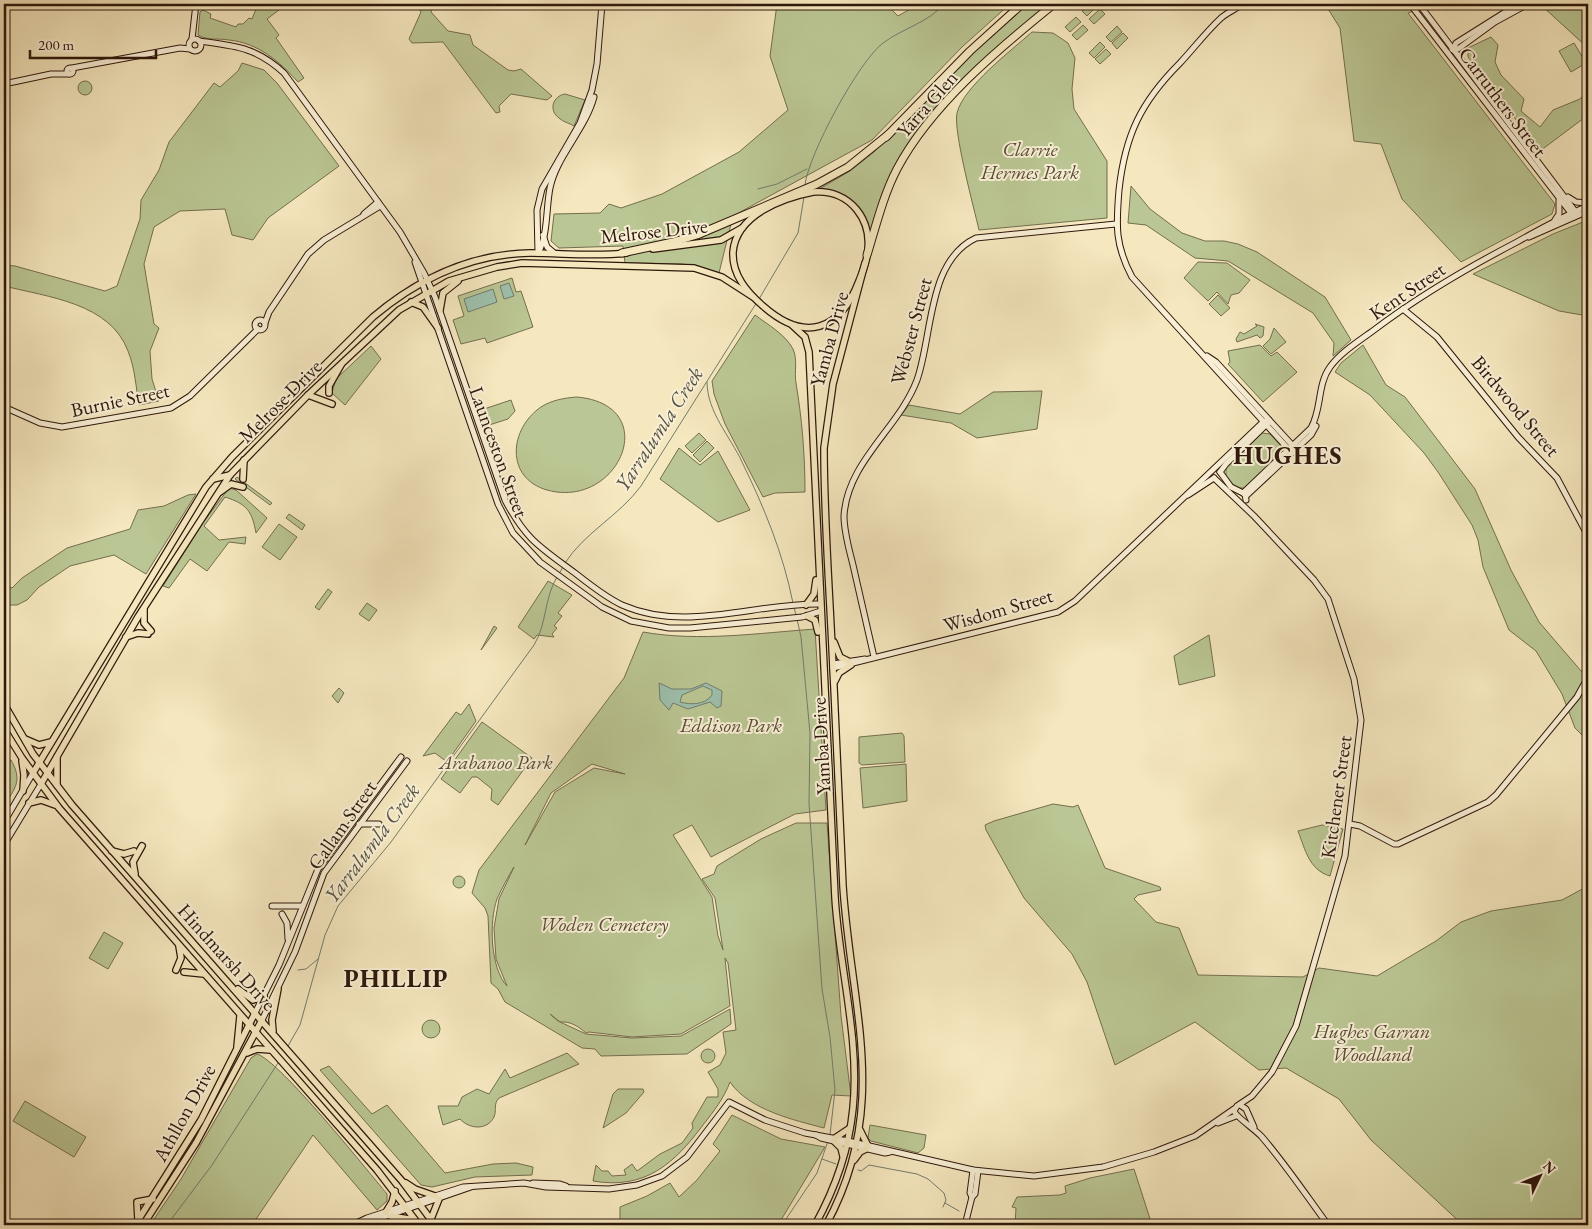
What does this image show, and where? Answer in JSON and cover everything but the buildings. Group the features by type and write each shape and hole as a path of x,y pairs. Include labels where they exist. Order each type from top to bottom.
{"highway":[{"name":"Yarra Glen","path":"817,187 850,168 889,134 970,51 1022,4"},
{"name":"Yarra Glen","path":"866,259 886,193 911,146 955,94 1025,27 1055,4"},
{"path":"622,253 697,235 817,187"}],"main road":[{"path":"792,325 803,328 815,328 837,318 851,300 866,259 867,230 856,208 838,195 817,187"},
{"path":"747,292 738,278 733,260 735,242 742,228 758,214 792,197"},
{"name":"Melrose Drive","path":"33,774 180,527 213,479 232,457 373,317 390,303 425,282 475,260 538,253 622,253 722,240 742,228"},
{"path":"522,263 532,260 538,253 544,260 562,264"},
{"name":"Yamba Drive","path":"826,1225 841,1195 856,1145 864,1066 843,886 824,470 826,427 833,384 866,259"},
{"name":"Melrose Drive","path":"40,784 135,622 211,500 230,475 347,357 390,317 411,302 449,281 471,274 522,263 694,268 716,274 747,292 766,309 792,325"},
{"path":"440,310 441,299 447,287 471,274"},
{"path":"411,302 423,307 438,328"},
{"name":"Yamba Drive","path":"792,325 805,337 809,352 822,649 836,900 854,1059 853,1107 848,1142 831,1193 815,1225"},
{"path":"329,393 329,386 347,357"},
{"path":"311,379 318,385"},
{"path":"308,395 332,404"},
{"path":"213,479 230,475 232,457"},
{"path":"243,479 244,460"},
{"path":"211,500 231,484 243,487"},
{"path":"803,605 815,589 818,558"},
{"path":"115,656 110,646 116,646 138,633 150,633 144,622 145,606"},
{"path":"821,608 830,606"},
{"path":"805,616 817,624 822,649"},
{"path":"127,617 135,622"},
{"path":"832,633 840,657 849,663 839,673 834,682"},
{"path":"823,666 833,666"},
{"name":"Hindmarsh Drive","path":"4,704 23,738 58,788 294,1056 402,1181 433,1222"},
{"name":"Hindmarsh Drive","path":"4,729 33,774 59,808 394,1191 418,1225"},
{"path":"23,738 39,745 51,742"},
{"path":"57,755 58,788"},
{"path":"22,758 24,776 22,791"},
{"path":"29,803 41,800 59,808"},
{"path":"136,878 133,862 142,846"},
{"path":"112,851 124,854 134,851"},
{"path":"176,970 180,958 179,945"},
{"path":"184,972 204,974"},
{"path":"224,978 253,1000 264,996"},
{"path":"275,1036 272,1028 278,989"},
{"name":"Athllon Drive","path":"138,1224 201,1120 255,1013"},
{"path":"236,1052 240,1016"},
{"name":"Athllon Drive","path":"138,1224 176,1178 262,1020"},
{"path":"244,1056 252,1049 272,1052"},
{"path":"843,1158 841,1148 834,1140 850,1128"},
{"path":"852,1161 867,1147 859,1128"},
{"path":"402,1181 415,1189 437,1197 433,1222"},
{"path":"394,1191 388,1214 409,1219 418,1225"},
{"path":"138,1224 137,1202 153,1199"}],"street":[{"path":"180,48 197,50 194,31 196,4"},
{"path":"538,253 536,246 539,199 544,185 578,130 591,99 597,64 602,4"},
{"path":"1243,4 1237,5 1205,34 1147,99 1126,146 1120,178 1116,224 1119,249 1132,278 1292,449"},
{"name":"Carruthers Street","path":"1410,4 1559,199 1575,214"},
{"name":"Carruthers Street","path":"1419,4 1565,196 1575,214"},
{"path":"1453,49 1518,4"},
{"path":"1458,45 1528,4"},
{"path":"1443,35 1458,45 1464,62"},
{"path":"4,84 180,48 196,42"},
{"path":"190,49 196,42"},
{"name":"Launceston Street","path":"196,42 225,43 244,47 258,53 276,66 290,80 400,232 429,292 438,328 506,521 513,533 529,552 554,572 612,612 630,621 655,627 690,628 790,618 805,616 821,608"},
{"path":"1442,46 1453,49"},
{"path":"1453,49 1453,60"},
{"path":"539,199 545,197 559,162"},
{"path":"544,185 551,183"},
{"path":"538,253 551,183"},
{"path":"1565,196 1576,202 1588,205"},
{"path":"539,199 548,202"},
{"path":"1553,222 1559,214 1559,199"},
{"path":"269,312 260,320 257,328 263,329 269,312 308,254 379,204"},
{"name":"Kent Street","path":"1526,237 1575,214 1588,205"},
{"name":"Kent Street","path":"1242,497 1316,427 1322,388 1329,369 1354,345 1444,282 1553,222 1588,211"},
{"name":"Webster Street","path":"874,657 845,528 846,501 859,470 912,390 920,372 941,277 949,259 961,246 976,238 1116,224"},
{"path":"543,234 547,247 554,253"},
{"name":"Launceston Street","path":"429,292 440,310 505,500 526,535 570,570 620,604 650,615 690,618 803,605 821,608"},
{"name":"Birdwood Street","path":"1403,309 1437,337 1518,437 1557,478 1588,536"},
{"path":"260,320 265,323"},
{"name":"Burnie Street","path":"4,407 40,423 55,427 171,408 185,401 257,328"},
{"path":"1220,473 1226,464 1266,422"},
{"name":"Wisdom Street","path":"833,666 866,660 1058,612 1076,601 1266,422"},
{"path":"1213,470 1215,478"},
{"name":"Kitchener Street","path":"1213,470 1220,473 1242,497 1254,516 1314,580 1328,599 1354,679 1361,720 1345,856 1296,1026 1276,1066 1252,1096 1234,1110"},
{"name":"Wisdom Street","path":"1188,495 1220,473"},
{"name":"Kitchener Street","path":"1215,478 1242,497"},
{"path":"493,488 500,485"},
{"path":"1350,824 1360,826 1394,844 1398,844 1488,802 1496,795 1572,702 1588,676"},
{"name":"Callam Street","path":"255,1013 288,942 318,869 330,850 401,757"},
{"name":"Callam Street","path":"262,1020 300,939 324,873 407,761"},
{"name":"Melrose Drive","path":"4,822 33,774"},
{"name":"Melrose Drive","path":"4,845 40,784"},
{"path":"359,824 379,824"},
{"path":"272,906 302,906"},
{"path":"282,914 287,924 288,942"},
{"name":"Kitchener Street","path":"1238,1117 1246,1110 1252,1096"},
{"path":"361,1225 407,1207 471,1187 500,1183 560,1184 609,1189 637,1185 662,1176 691,1153 729,1102 766,1121 834,1140 975,1171 1034,1176 1103,1167 1195,1136 1234,1110 1238,1117 1256,1131 1286,1167 1328,1225"},
{"path":"1240,1105 1246,1110 1256,1131"},
{"path":"1218,1122 1238,1117"},
{"path":"966,1225 972,1197 975,1194 975,1171"},
{"path":"352,1225 388,1214"}],"green space":[{"path":"258,4 287,4 267,19 279,35 276,38 304,78 298,82 275,60 259,49 240,42 225,39 209,39 198,35 200,12 203,10 211,14 210,18 236,27 238,24 243,24 249,18 252,19"},
{"path":"416,4 432,4 431,12 448,31 470,35 473,45 508,70 521,69 552,96 547,100 511,94 499,106 500,112 496,113 443,42 412,43 409,39 421,12"},
{"path":"777,4 886,4 898,16 919,4 1010,4 962,47 872,140 733,216 719,273 683,264 625,263 623,246 559,248 551,241 554,214 600,213 609,204 621,208 662,194 739,152 788,110 770,56"},
{"path":"1025,4 1048,4 1024,24 907,147 870,237 865,220 834,192 821,188 850,171 874,152 947,78"},
{"path":"1090,4 1097,6 1087,16 1082,11"},
{"path":"1325,4 1433,4 1408,13 1555,204 1552,214 1461,262 1402,199 1381,144 1354,141 1340,28"},
{"path":"1547,4 1581,4 1588,25 1588,48 1542,6"},
{"path":"1100,9 1105,14 1094,24 1089,19"},
{"path":"1076,17 1081,22 1070,32 1065,27"},
{"path":"1083,25 1088,30 1077,40 1072,35"},
{"path":"1117,26 1122,32 1111,42 1106,37"},
{"name":"Clarrie Hermes Park","path":"1032,32 1053,33 1068,43 1075,58 1072,89 1074,109 1107,161 1107,218 979,230 961,152 957,113 968,92 978,81"},
{"path":"1123,33 1128,38 1117,49 1112,43"},
{"path":"1491,37 1498,45 1495,62 1501,75 1524,99 1521,111 1540,127 1553,110 1580,99 1588,90 1588,115 1540,151 1468,57 1468,48"},
{"path":"1100,42 1105,47 1094,58 1089,53"},
{"path":"1574,43 1586,63 1571,72 1559,51"},
{"path":"1106,49 1111,54 1100,64 1095,59"},
{"path":"242,63 264,70 277,83 339,166 268,218 253,240 232,235 225,209 180,211 154,227 144,264 154,324 159,328 150,351 152,379 159,401 139,405 134,371 128,351 119,335 107,322 92,312 76,305 4,286 4,265 15,266 105,291 117,286 140,219 141,200 159,170 169,142 214,83 220,87 238,71"},
{"path":"82,81 88,81 92,88 88,95 82,95 78,91 78,85"},
{"path":"565,94 585,100 574,126 561,119 554,111 553,104 555,100 557,97"},
{"path":"1131,186 1150,209 1182,233 1205,241 1224,241 1238,244 1257,252 1325,297 1351,340 1333,356 1334,343 1313,313 1228,261 1195,258 1146,225 1128,223"},
{"path":"1588,220 1588,316 1559,311 1473,274 1553,234"},
{"path":"1198,262 1227,263 1250,280 1239,293 1231,295 1228,304 1217,292 1208,301 1184,278"},
{"path":"512,278 516,292 521,291 533,327 487,343 485,338 461,344 453,320 464,316 458,296"},
{"path":"1218,295 1230,308 1221,316 1209,304"},
{"path":"755,315 781,334 793,349 796,362 796,379 803,437 805,492 775,493 763,497 725,424 714,394 712,381"},
{"path":"1255,324 1264,327 1263,336 1260,338 1257,335 1237,342 1236,339 1240,332 1244,334 1257,326"},
{"path":"1274,328 1286,342 1271,354 1263,346 1270,339"},
{"path":"1260,345 1271,356 1277,352 1297,372 1263,402 1228,364 1230,362 1228,351"},
{"path":"1363,345 1386,385 1405,397 1475,489 1511,570 1539,622 1588,679 1588,741 1575,728 1562,694 1536,651 1509,630 1483,567 1478,540 1472,525 1438,472 1424,453 1370,395 1335,372 1341,363"},
{"path":"371,346 381,359 345,405 332,393 336,379"},
{"path":"1042,391 1037,429 977,438 951,423 901,415 909,405 960,414 993,392"},
{"path":"577,397 604,404 619,418 625,435 622,454 611,471 594,485 573,492 547,490 533,484 524,475 518,464 516,452 518,440 530,416 541,407 558,400"},
{"path":"511,400 515,411 508,419 486,426 481,410"},
{"path":"699,433 706,440 692,453 685,446"},
{"path":"1262,433 1270,434 1281,446 1280,455 1245,488 1236,488 1226,476 1226,467"},
{"path":"707,441 714,448 700,462 693,455"},
{"path":"679,448 700,465 718,451 750,510 718,522 660,479"},
{"path":"237,477 272,503 270,505 235,479"},
{"path":"229,488 236,490 267,518 256,533 253,519 247,509 239,502 225,497 204,526 219,540 246,537 245,544 229,542 207,571 190,559 169,588 163,586 202,524"},
{"path":"196,494 146,574 114,555 70,566 39,587 27,600 17,605 4,605 4,585 12,588 22,578 67,548 130,529 138,510 164,506 188,495"},
{"path":"289,514 305,525 302,530 286,518"},
{"path":"279,524 297,537 280,560 262,547"},
{"path":"548,581 572,595 558,613 562,616 554,626 557,628 552,634 554,637 537,635 534,639 518,627"},
{"path":"328,589 332,592 319,610 315,607"},
{"path":"367,603 377,610 369,621 359,614"},
{"path":"494,626 497,628 481,650"},
{"path":"815,629 826,810 795,814 711,857 692,825 673,835 712,897 718,936 723,950 715,898 702,879 714,874 717,866 761,839 796,823 827,823 841,1016 851,1096 832,1095 824,1128 760,1107 738,1092 730,1082 722,1099 692,1139 657,1171 643,1178 628,1182 593,1181 596,1165 602,1171 608,1171 612,1176 626,1175 624,1170 632,1164 637,1171 660,1154 682,1143 693,1128 692,1123 707,1097 718,1097 718,1089 708,1072 720,1065 726,1053 723,1032 736,1030 728,963 725,958 730,1006 681,1034 632,1037 586,1033 568,1022 560,1022 586,1034 632,1038 681,1036 730,1009 731,1024 687,1054 601,1056 595,1049 582,1048 505,1002 498,989 491,983 488,916 485,908 472,893 479,870 624,678 643,632 664,635 707,636","holes":["592,764 625,774 594,768 555,792 525,845 551,793","514,867 499,899 494,928 496,959 507,986 497,968 492,931 494,908 497,899"]},
{"path":"1209,635 1215,676 1179,685 1174,656"},
{"path":"339,688 344,693 338,703 332,696"},
{"path":"469,704 476,721 447,762 435,753 423,756 456,712 461,715"},
{"name":"Arabanoo Park","path":"482,722 532,758 498,805 491,800 492,789 477,777 472,777 460,793 441,779"},
{"path":"902,733 904,736 905,762 862,765 859,763 859,737"},
{"path":"11,760 15,767 17,779 14,789 4,806 4,764"},
{"path":"906,764 907,801 863,808 860,768"},
{"name":"Hughes Garran Woodland","path":"1053,804 1073,807 1078,805 1105,868 1160,887 1161,890 1138,895 1134,899 1156,922 1179,928 1198,975 1303,977 1319,968 1377,976 1436,941 1461,922 1491,911 1562,900 1588,886 1588,1225 1463,1225 1371,1140 1339,1099 1286,1068 1259,1070 1195,1022 1115,1065 1087,982 1072,954 1024,898 986,830 985,825 994,821"},
{"path":"1322,825 1343,829 1330,876 1312,864 1298,831"},
{"path":"457,876 461,876 465,882 461,888 457,888 453,884 453,880"},
{"path":"104,932 123,943 108,969 89,958"},
{"path":"431,1020 437,1023 440,1029 437,1035 431,1038 425,1035 422,1029 425,1023"},
{"path":"705,1049 711,1049 715,1056 711,1063 705,1063 701,1059 701,1053"},
{"path":"567,1053 579,1064 499,1098 496,1103 494,1117 487,1125 478,1127 468,1125 460,1119 443,1125 438,1106 458,1106 462,1097 477,1089 489,1094 505,1069 510,1078"},
{"path":"257,1054 284,1075 323,1117 387,1194 387,1201 377,1210 313,1135 252,1225 150,1225 181,1179 251,1058"},
{"path":"329,1066 372,1114 387,1105 445,1173 493,1164 516,1163 533,1167 532,1175 475,1177 432,1187 421,1185 320,1070"},
{"path":"618,1089 643,1089 644,1092 626,1113 603,1128 613,1094"},
{"path":"25,1101 86,1137 74,1157 13,1121"},
{"path":"732,1115 781,1139 825,1147 778,1225 620,1225 620,1207 647,1196 670,1183 679,1197 697,1180 720,1151 713,1144"},
{"path":"870,1125 926,1135 924,1148 918,1153 871,1141 868,1138"},
{"path":"1134,1169 1152,1225 1015,1225 1016,1208 1012,1207 1017,1197 1060,1195 1066,1193 1065,1186 1090,1178"}],"shaded area":[{"path":"509,283 514,296 504,299 500,286"},
{"path":"493,289 497,302 468,312 464,299"},
{"path":"659,683 672,689 691,689 706,683 722,691 721,706 717,708 710,702 688,709 673,703 669,710 660,700","holes":["703,686 712,690 712,695 706,701 693,704 680,702 682,695"]}],"waterway":[{"name":"Yarralumla Creek","path":"805,185 815,153 836,110 873,53 883,43 931,16 944,4"},
{"path":"758,189 777,184 807,169"},
{"name":"Yarralumla Creek","path":"759,299 798,233 804,197"},
{"name":"Yarralumla Creek","path":"565,563 582,542 623,506 641,486 757,302"},
{"path":"707,382 708,393 715,414 742,462 772,531 784,566 793,603"},
{"name":"Yarralumla Creek","path":"559,574 563,567"},
{"name":"Yarralumla Creek","path":"288,1046 300,1025 325,935 338,906 391,842 534,645 557,577"},
{"path":"794,607 796,615"},
{"path":"797,619 801,637 810,733 809,803 822,989 830,1037 835,1090 830,1135"},
{"path":"298,970 306,969 318,959"},
{"name":"Yarralumla Creek","path":"167,1225 212,1165 278,1063"},
{"path":"782,1225 817,1173 828,1141"},
{"path":"822,1159 836,1164"},
{"path":"858,1170 861,1171 869,1165 917,1174 928,1179 944,1193 946,1200 943,1207"},
{"path":"945,1203 959,1211"}],"district":[{"name":"HUGHES","path":"1288,455"},
{"name":"PHILLIP","path":"396,978"}],"park label":[{"name":"Eddison Park","path":"731,725"},
{"name":"Woden Cemetery","path":"604,924"}]}
